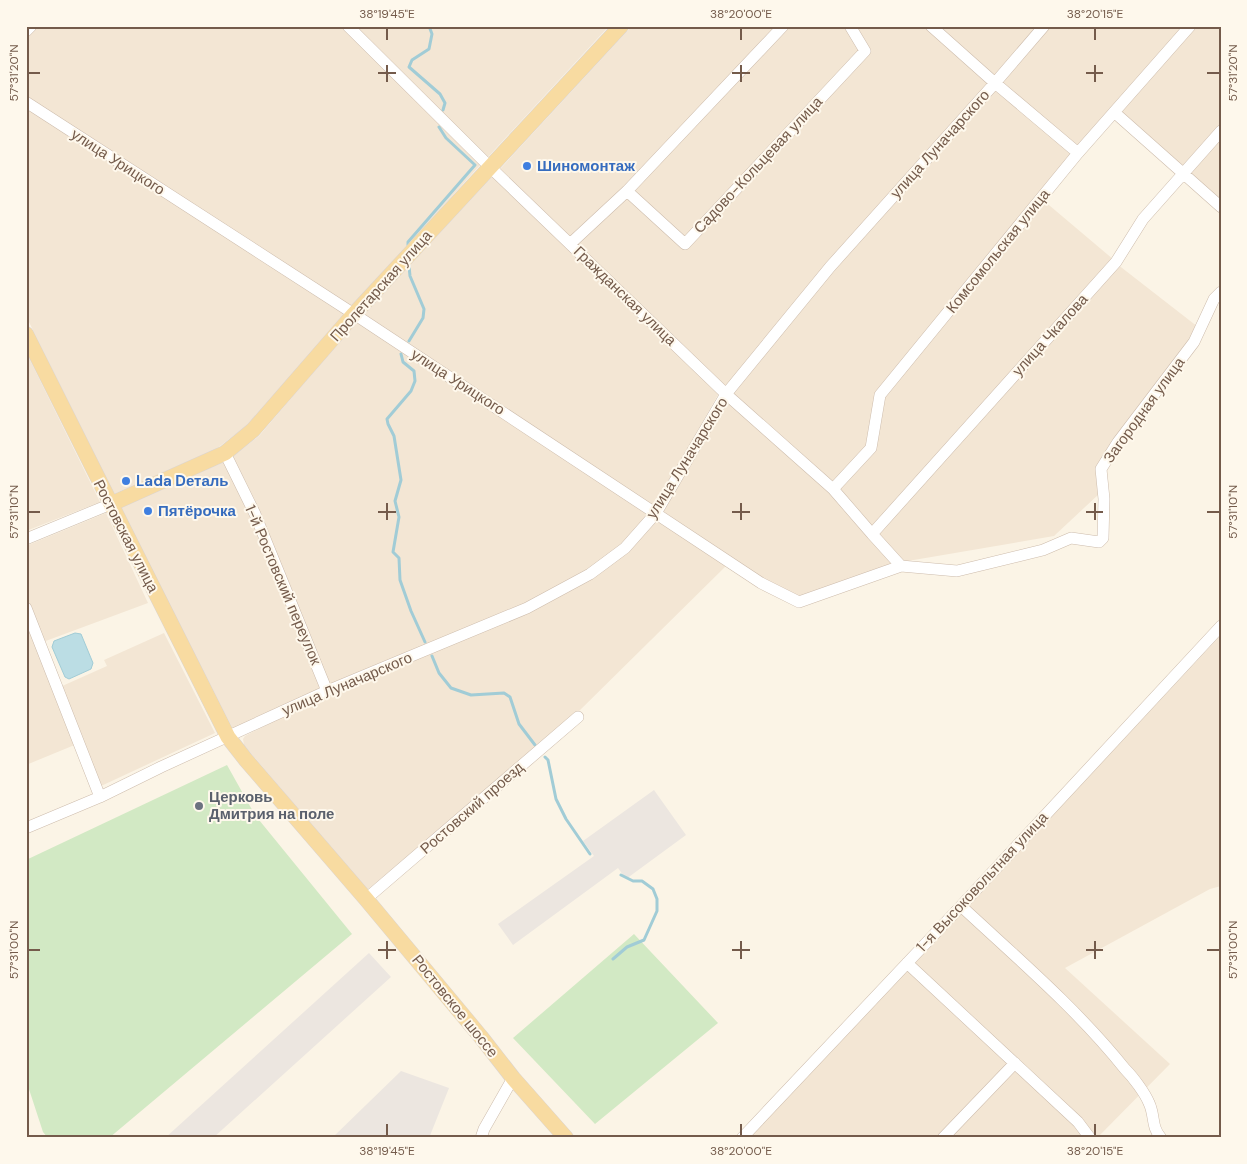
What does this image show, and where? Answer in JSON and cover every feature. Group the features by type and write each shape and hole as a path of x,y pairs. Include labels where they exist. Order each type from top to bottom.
{"main road":[{"name":"Пролетарская улица","path":"110,504 225,453 253,430 354,314 621,26"},
{"name":"Ростовская улица","path":"26,334 228,737"},
{"name":"Ростовское шоссе","path":"228,737 366,899 513,1078 566,1138"}],"street":[{"path":"26,31 31,26"},
{"name":"Гражданская улица","path":"348,26 490,167 726,394 833,489 901,566"},
{"path":"570,244 627,191 783,26"},
{"name":"Садово-Кольцевая улица","path":"627,191 686,244 865,51 850,26"},
{"path":"931,26 1078,153"},
{"name":"улица Луначарского","path":"26,828 100,797 327,691 527,608 590,574 625,548 656,513 726,394 830,267 1044,26"},
{"name":"Комсомольская улица","path":"833,489 871,448 880,394 1078,153 1190,26"},
{"name":"улица Урицкого","path":"26,102 354,314 761,583 799,602 901,566"},
{"path":"1114,112 1221,207"},
{"name":"улица Чкалова","path":"872,534 1116,262 1143,219 1221,131"},
{"name":"Загородная улица","path":"901,566 957,571 1043,550 1070,538 1099,542 1103,538 1104,499 1101,469 1118,442 1194,342 1214,299 1221,292"},
{"name":"1-й Ростовский переулок","path":"225,453 255,514 327,691"},
{"path":"26,539 110,504"},
{"path":"26,608 100,797"},
{"name":"1-я Высоковольтная улица","path":"742,1138 1221,626"},
{"name":"Ростовский проезд","path":"366,899 578,718"},
{"path":"961,906 1074,1011 1126,1069 1149,1101 1153,1113 1155,1131 1161,1138"},
{"path":"907,962 1078,1122 1090,1138"},
{"path":"943,1138 1015,1063"},
{"path":"481,1138 484,1129 513,1078"}],"shaded area":[{"path":"37,26 343,26 481,164 351,309 26,96 26,37"},
{"path":"354,26 609,26 487,158"},
{"path":"632,26 924,26 990,84 726,388 500,169"},
{"path":"936,26 1039,26 994,78"},
{"path":"1048,26 1186,26 1078,148 1000,83"},
{"path":"1194,26 1221,26 1221,126 1183,169 1119,111"},
{"path":"995,88 1073,154 877,394 868,446 834,484 731,393 832,270"},
{"path":"26,106 346,313 249,424 216,449 114,494 26,316"},
{"path":"1221,135 1221,203 1187,173"},
{"path":"493,176 719,393 654,507 363,315"},
{"path":"1043,200 1114,260 872,530 837,489 872,450 882,395"},
{"path":"1117,264 1198,327 1114,441 1099,494 1054,536 902,562 876,533"},
{"path":"357,321 649,513 622,546 588,571 525,604 327,685 231,458 259,436"},
{"path":"26,352 100,502 26,531"},
{"path":"727,399 830,491 894,564 798,597 763,581 662,512"},
{"path":"226,461 252,516 322,688 233,729 120,508"},
{"path":"106,513 148,603 43,642 26,598 26,546"},
{"path":"658,519 727,565 574,716 367,890 244,745 243,739 245,736 327,694 529,611"},
{"path":"26,619 77,744 26,765"},
{"path":"164,633 215,733 101,786 60,687 107,666 104,660"},
{"path":"1221,635 1221,886 1210,889 1065,968 1170,1064 1097,1138 1094,1138 914,964"},
{"path":"654,790 686,835 626,879 618,868 513,945 498,924 594,856 583,841"},
{"path":"369,953 391,977 213,1138 165,1138"},
{"path":"908,968 1012,1063 940,1138 749,1138"},
{"path":"1015,1067 1086,1138 948,1138"},
{"path":"401,1071 449,1088 429,1138 332,1138"}],"green space":[{"path":"227,765 255,815 352,934 109,1138 48,1138 43,1132 26,1080 26,860"},
{"path":"634,934 718,1023 595,1124 513,1038"}],"water":[{"path":"75,633 81,634 93,663 91,669 69,679 65,677 52,647 54,641"}],"waterway":[{"path":"429,26 432,34 429,49 412,60 409,67 440,94 445,103 443,110"},
{"path":"408,245 408,242 475,165 446,138 439,127"},
{"path":"409,266 410,276 424,309 423,318 409,341"},
{"path":"401,354 403,362 414,371 415,381 411,391 387,419 394,436 401,480 395,501 399,517 393,552 399,558 400,580 425,642"},
{"path":"432,656 439,673 451,688 471,695 504,693 510,697 519,724 535,745"},
{"path":"545,757 548,760 556,799 566,819 590,854"},
{"path":"613,959 627,947 644,940 657,911 657,899 653,889 642,881 633,881 621,875"}],"place":[{"name":"Шиномонтаж","path":"527,166"},
{"name":"Lada Dеталь","path":"126,481"},
{"name":"Пятёрочка","path":"148,511"},
{"name":"Церковь Дмитрия на поле","path":"199,806"}]}
